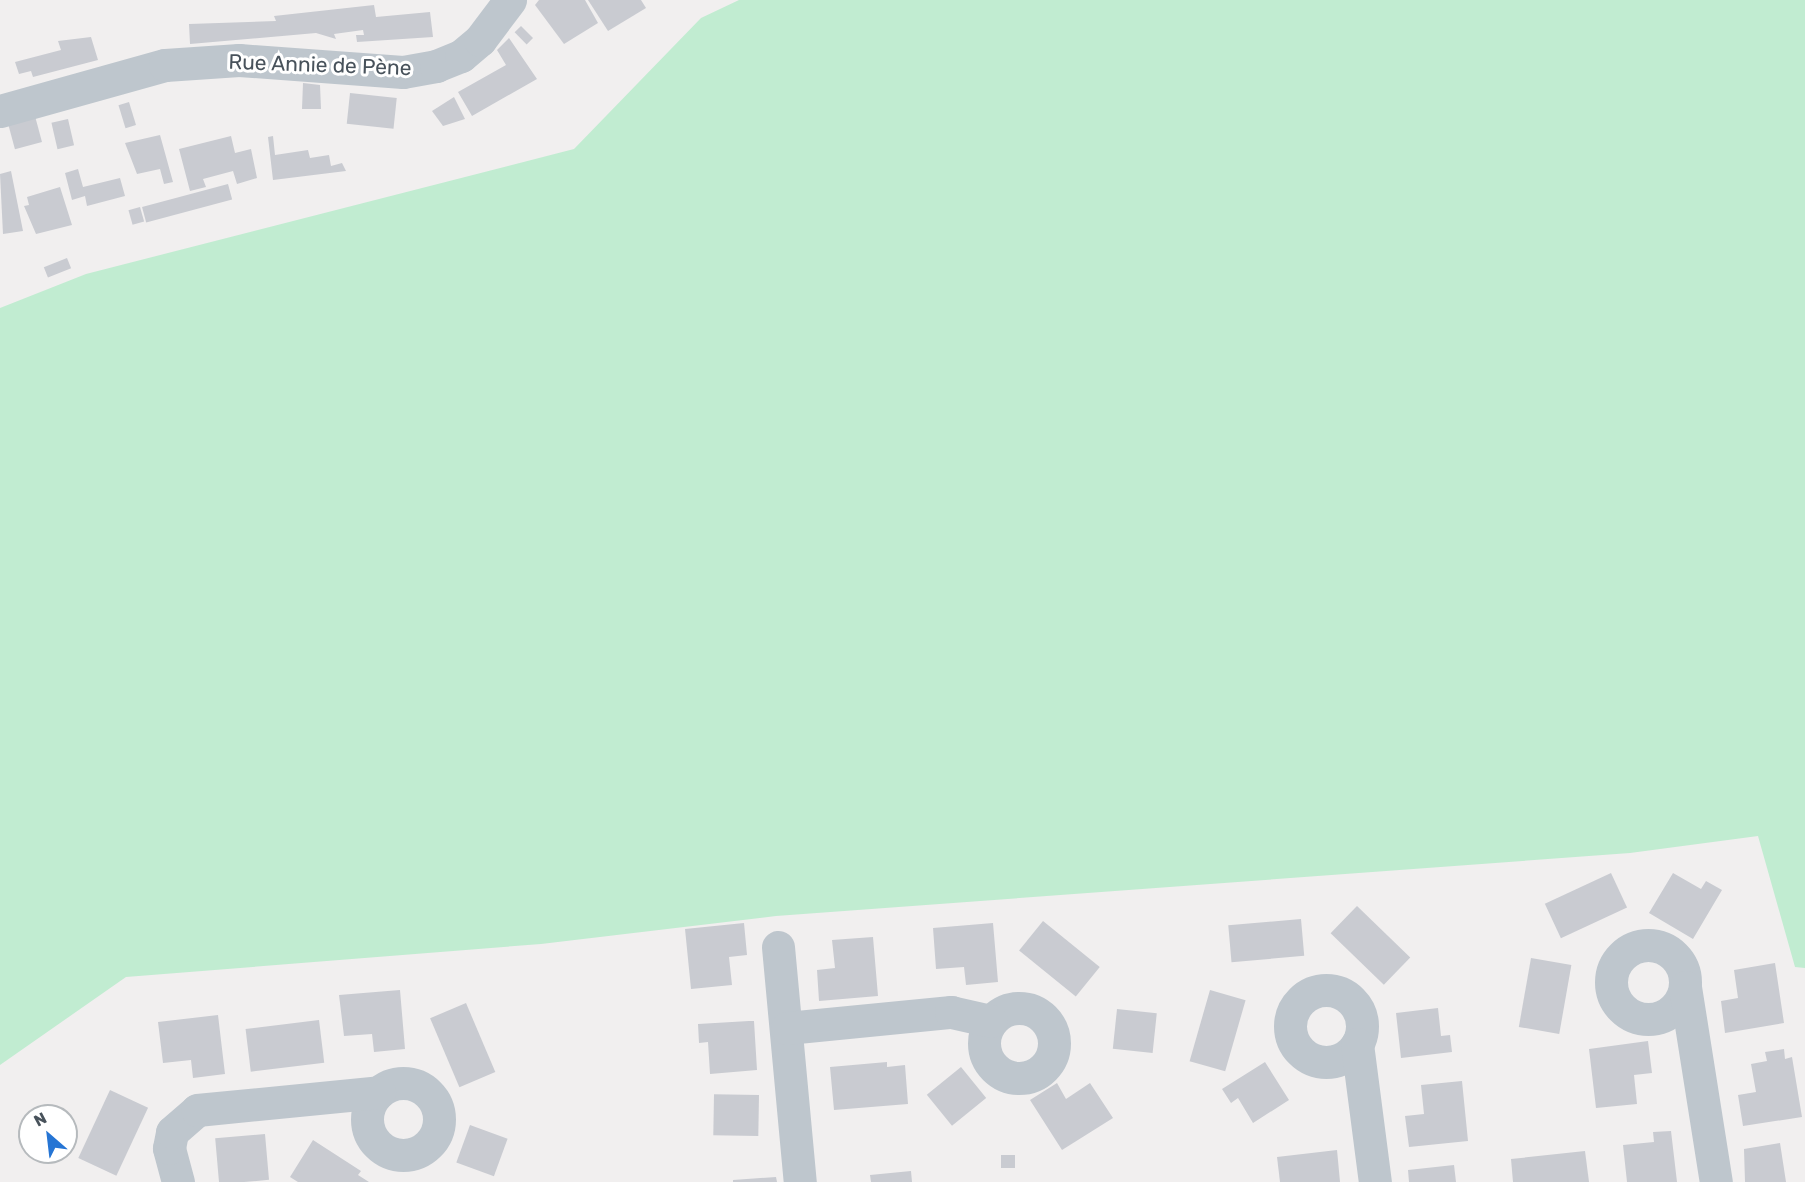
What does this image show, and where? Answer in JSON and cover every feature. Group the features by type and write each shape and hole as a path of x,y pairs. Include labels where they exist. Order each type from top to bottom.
{"street":[{"name":"Rue Annie de Pène","path":"0,111 165,65 239,60 403,72 436,66 461,56 480,40 510,0"},
{"path":"778,947 800,1182"},
{"path":"1685,987 1716,1182"},
{"path":"787,1028 951,1012 991,1021"},
{"path":"1358,1044 1375,1182"},
{"path":"178,1182 169,1148 172,1132 197,1110 379,1092"}],"green space":[{"path":"739,0 1805,0 1805,968 1795,967 1758,836 1630,853 776,916 541,944 126,977 0,1065 0,308 86,274 574,149 701,18"}],"building":[{"path":"539,0 585,0 598,23 564,44 535,5"},
{"path":"588,0 641,0 646,8 608,31"},
{"path":"374,5 376,17 430,12 433,37 357,42 356,35 364,35 363,30 334,34 336,39 316,33 190,44 189,24 276,21 274,16"},
{"path":"521,26 533,38 527,44 515,32"},
{"path":"91,37 98,60 33,77 31,71 19,74 15,62 61,50 58,41"},
{"path":"509,38 537,79 472,116 458,92 506,65 497,50"},
{"path":"303,83 320,85 321,109 302,109"},
{"path":"350,93 397,98 394,129 347,124"},
{"path":"454,97 465,119 443,126 432,111"},
{"path":"129,102 136,125 125,128 118,105"},
{"path":"35,116 42,142 15,149 8,123"},
{"path":"68,119 74,145 58,149 51,123"},
{"path":"160,135 173,182 164,184 160,169 137,174 125,143"},
{"path":"231,136 235,153 251,149 257,178 237,184 233,171 203,179 206,187 190,191 179,149"},
{"path":"273,136 275,155 308,150 310,158 329,155 331,166 342,163 346,171 273,180 268,137"},
{"path":"78,169 83,187 120,178 125,196 87,206 85,196 72,200 65,173"},
{"path":"11,171 23,231 3,234 0,174"},
{"path":"228,184 232,199 146,222 142,207"},
{"path":"60,187 72,225 36,234 24,206 29,205 27,197"},
{"path":"140,207 144,221 133,225 128,210"},
{"path":"67,258 71,268 48,278 44,267"},
{"path":"1611,873 1627,907 1561,938 1545,904"},
{"path":"1673,873 1701,889 1706,881 1722,890 1693,939 1649,913"},
{"path":"1357,906 1410,957 1384,985 1331,933"},
{"path":"1301,919 1304,956 1232,962 1228,925"},
{"path":"1043,921 1100,967 1076,996 1019,951"},
{"path":"744,923 747,955 729,957 732,985 691,989 685,929"},
{"path":"993,923 998,982 966,985 964,967 936,969 933,928"},
{"path":"873,937 878,996 819,1001 817,970 835,968 832,940"},
{"path":"1531,958 1571,965 1559,1034 1519,1027"},
{"path":"1775,963 1784,1023 1725,1033 1721,1001 1738,998 1734,970"},
{"path":"400,990 405,1049 374,1052 372,1034 344,1036 339,995"},
{"path":"1210,990 1246,1000 1225,1071 1190,1061"},
{"path":"466,1003 495,1072 459,1087 430,1018"},
{"path":"1438,1008 1441,1036 1450,1035 1452,1052 1401,1058 1396,1013"},
{"path":"1117,1009 1157,1013 1153,1053 1113,1049"},
{"path":"218,1015 225,1074 193,1078 191,1060 163,1063 158,1022"},
{"path":"319,1020 324,1063 251,1072 246,1029"},
{"path":"754,1021 757,1070 710,1074 708,1042 699,1043 698,1024"},
{"path":"1648,1041 1652,1073 1634,1075 1637,1104 1596,1108 1589,1049"},
{"path":"1784,1049 1785,1059 1792,1057 1802,1117 1743,1126 1738,1095 1756,1092 1751,1064 1767,1061 1765,1052"},
{"path":"887,1062 887,1067 905,1065 908,1104 834,1110 830,1067"},
{"path":"1265,1062 1289,1100 1253,1123 1238,1098 1231,1103 1222,1089"},
{"path":"961,1067 986,1098 952,1126 927,1095"},
{"path":"1462,1081 1468,1141 1409,1147 1405,1116 1424,1114 1421,1085"},
{"path":"1057,1083 1066,1099 1090,1083 1113,1118 1062,1150 1030,1100"},
{"path":"110,1090 148,1108 116,1176 78,1158"},
{"path":"714,1094 759,1095 758,1136 713,1135"},
{"path":"470,1125 508,1139 494,1176 456,1163"},
{"path":"1671,1131 1677,1182 1627,1182 1623,1145 1654,1142 1653,1132"},
{"path":"265,1134 269,1180 219,1182 215,1138"},
{"path":"313,1140 361,1171 358,1175 369,1182 298,1182 290,1177"},
{"path":"1780,1143 1786,1182 1745,1182 1744,1149"},
{"path":"1337,1150 1340,1182 1280,1182 1277,1157"},
{"path":"1585,1151 1589,1182 1513,1182 1511,1159"},
{"path":"1001,1155 1015,1155 1015,1168 1001,1168"},
{"path":"1454,1165 1456,1182 1409,1182 1408,1170"},
{"path":"911,1171 912,1182 871,1182 870,1175"},
{"path":"776,1177 777,1182 733,1182 733,1180"}]}
